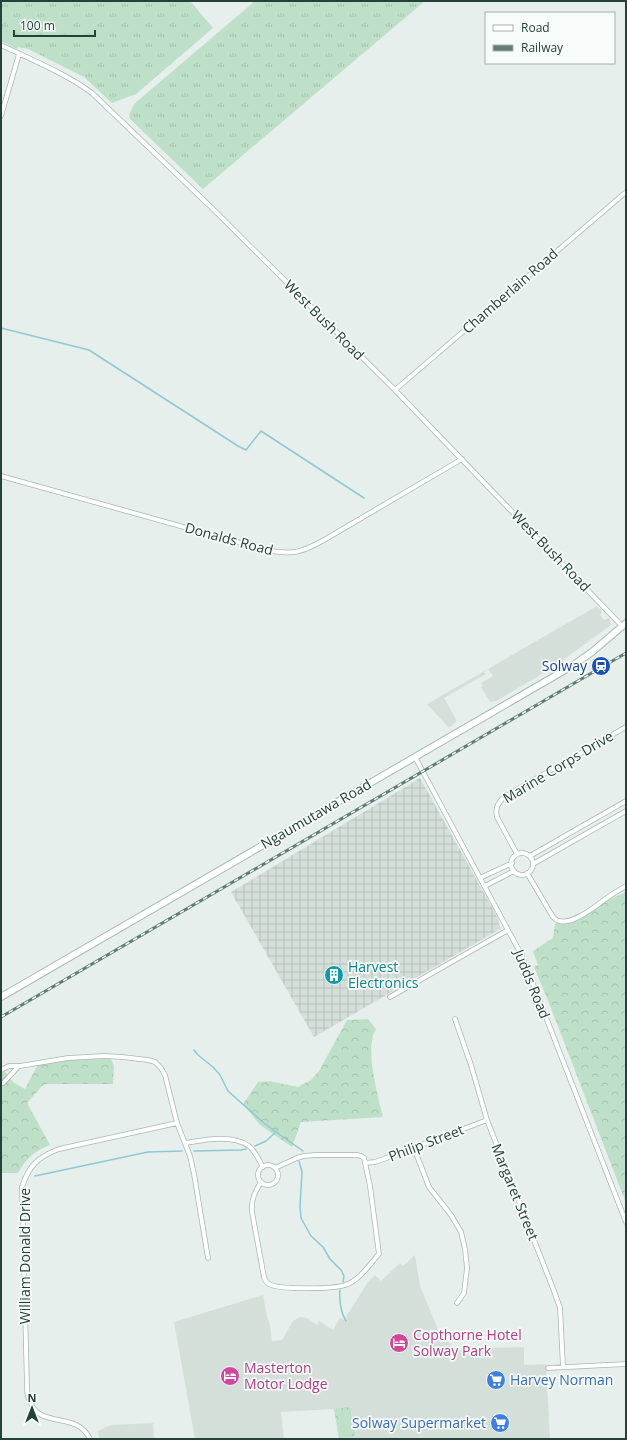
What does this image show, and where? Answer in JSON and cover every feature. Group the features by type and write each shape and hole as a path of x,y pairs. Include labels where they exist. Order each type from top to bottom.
{"main road":[{"name":"Ngaumutawa Road","path":"1,997 572,666 592,652 624,625"}],"street":[{"name":"West Bush Road","path":"1,45 66,76 92,93 212,208 395,390 624,625"},
{"path":"1,116 19,54"},
{"name":"Chamberlain Road","path":"395,390 626,192"},
{"name":"Donalds Road","path":"1,476 266,550 282,553 296,553 309,549 462,459"},
{"name":"Marine Corps Drive","path":"517,854 497,817 497,807 499,802 504,797 626,727"},
{"name":"Judds Road","path":"415,757 522,956 626,1222"},
{"path":"530,856 626,801"},
{"path":"616,807 620,815"},
{"path":"533,864 530,856 525,853 517,854 513,858 512,863 514,871 520,874 527,873 530,871 533,864 626,811"},
{"path":"576,830 581,837"},
{"path":"480,878 512,863"},
{"path":"485,886 514,871"},
{"path":"527,873 553,917 560,922 565,922 589,911 626,886"},
{"path":"390,997 508,930"},
{"name":"Margaret Street","path":"455,1019 471,1065 487,1120 560,1308 563,1367"},
{"path":"1,1070 9,1066 20,1066 88,1057 122,1057 155,1062 161,1068 165,1076 177,1123 185,1143 194,1174 208,1258"},
{"path":"1,1083 3,1083 20,1066"},
{"name":"Philip Street","path":"365,1163 375,1162 487,1120"},
{"name":"William Donald Drive","path":"90,1439 87,1433 80,1426 72,1422 47,1418 40,1415 33,1408 29,1399 27,1387 22,1187 26,1173 44,1154 59,1149 177,1123"},
{"path":"185,1143 203,1140 226,1140 240,1142 250,1147 263,1167"},
{"path":"414,1148 429,1188 451,1215 461,1232 466,1249 467,1268 464,1293 457,1303"},
{"path":"261,1182 251,1202 264,1277 268,1284 284,1288 319,1288 345,1286 356,1278 379,1254 375,1219 365,1163 361,1156 315,1155 297,1158 275,1168 269,1166 263,1167 258,1174 261,1182 267,1185 274,1183 277,1178 277,1171 275,1168"},
{"path":"548,1368 626,1364"}],"shaded area":[{"path":"597,606 602,611 600,615 604,620 609,618 611,625 552,668 496,701 490,702 481,687 483,686 481,683 493,676 488,669 484,672 486,674 444,698 457,721 449,728 427,704"},
{"path":"420,778 498,918 500,929 314,1037 231,892"},
{"path":"415,1255 420,1286 440,1334 456,1349 524,1347 524,1365 546,1364 550,1439 339,1439 334,1409 281,1412 284,1439 195,1439 174,1322 263,1295 272,1341 282,1340 293,1321 300,1317 307,1318 317,1325 319,1321 333,1330 340,1318 344,1320 368,1282 375,1275 381,1281 400,1263 403,1266"},
{"path":"153,1423 154,1439 99,1439 98,1431 111,1425"}],"green space":[{"path":"1,1 190,1 213,28 136,94 112,103 84,77 28,49 18,47 17,49 1,41"},
{"path":"255,1 425,1 203,189 130,119 129,115 134,104"},
{"path":"626,892 626,1203 534,967 538,965 533,951 553,938 555,924"},
{"path":"368,1019 376,1029 371,1048 375,1084 383,1117 301,1122 292,1147 260,1125 243,1104 258,1082 269,1081 298,1087 311,1080 319,1071 347,1020"},
{"path":"110,1057 114,1066 113,1084 46,1084 42,1086 27,1103 50,1145 31,1156 24,1163 18,1173 1,1173 1,1067 13,1082 25,1089 38,1064 59,1058"},
{"path":"350,1407 355,1436 339,1438 334,1409"},
{"path":"348,1412 352,1431 343,1433 339,1413"}],"waterway":[{"path":"1,328 89,350 238,446 246,450 261,431 364,498"},
{"path":"194,1050 220,1075 228,1091 265,1124 303,1151"},
{"path":"255,1146 266,1141 276,1132"},
{"path":"194,1151 246,1149"},
{"path":"35,1176 148,1152 182,1151"},
{"path":"299,1161 302,1172 300,1206 301,1218 311,1236 323,1247 330,1259 341,1270 344,1276 343,1282"},
{"path":"340,1290 341,1306 346,1321"}],"railway":[{"path":"1,1017 626,653"}],"place":[{"name":"Solway","path":"601,666"},
{"name":"Harvest Electronics","path":"334,975"},
{"name":"Copthorne Hotel Solway Park","path":"399,1343"},
{"name":"Masterton Motor Lodge","path":"230,1376"},
{"name":"Harvey Norman","path":"496,1380"},
{"name":"Solway Supermarket","path":"500,1423"}]}
